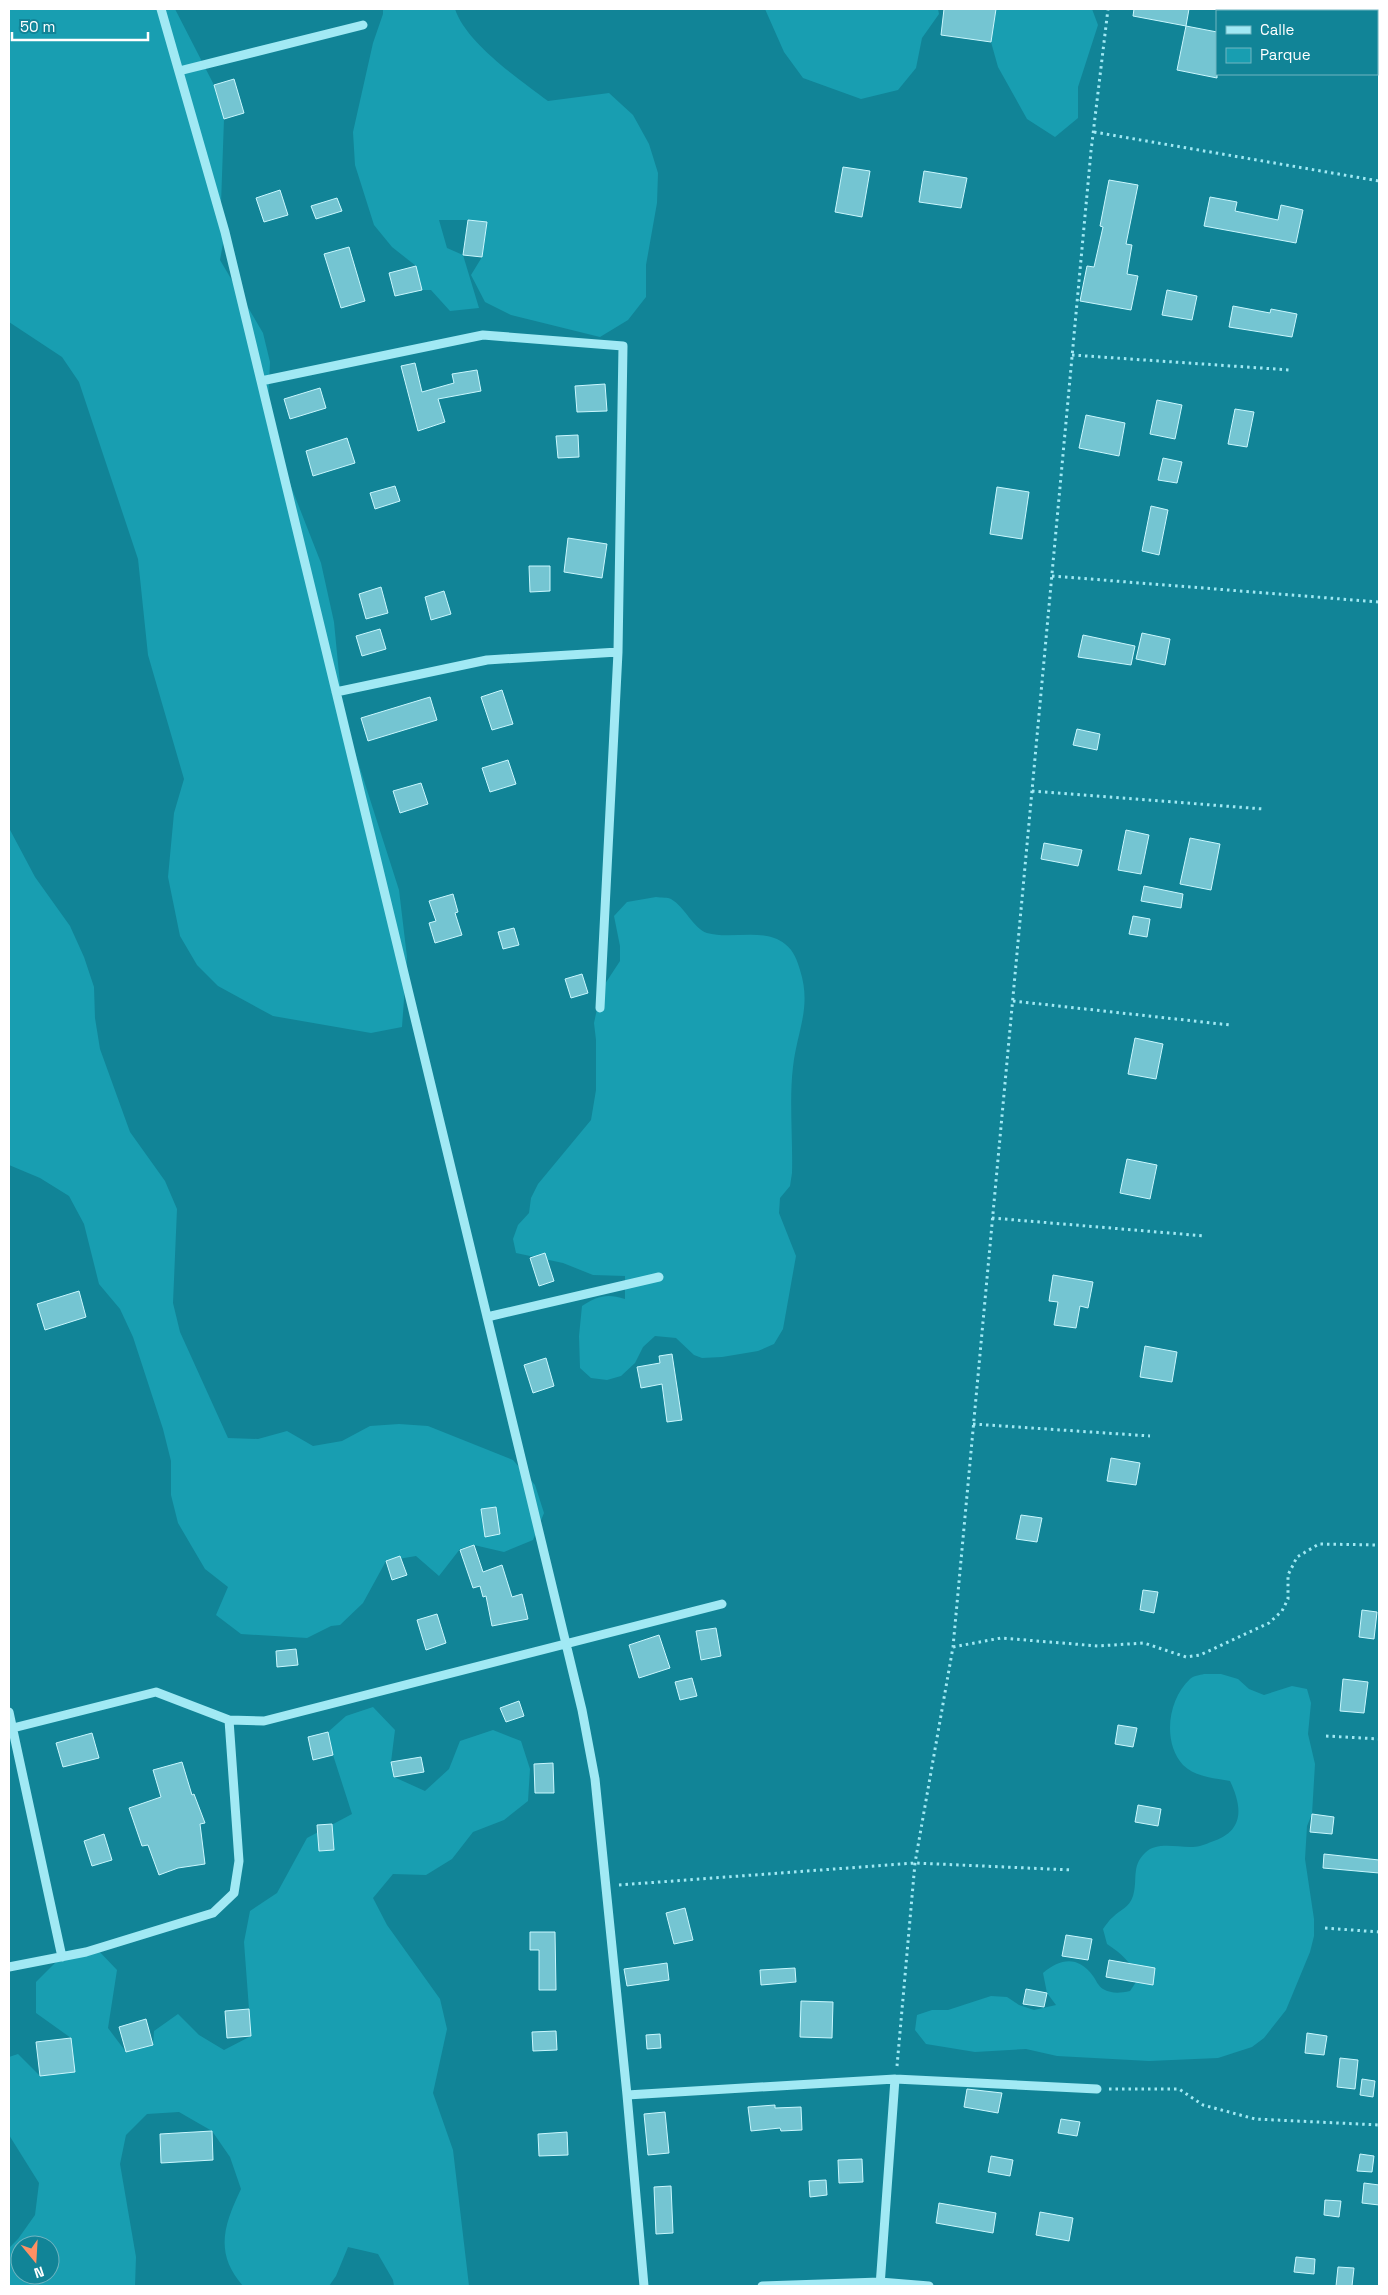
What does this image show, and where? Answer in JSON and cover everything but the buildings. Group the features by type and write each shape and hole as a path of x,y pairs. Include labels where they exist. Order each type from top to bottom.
{"street":[{"path":"161,9 225,232 582,1710 594,1779 606,1886 644,2286"},
{"path":"179,70 363,25"},
{"path":"261,381 483,335 623,346 618,652 600,1008"},
{"path":"336,692 487,660 618,652"},
{"path":"487,1317 659,1277"},
{"path":"11,1728 156,1692 229,1720 264,1721 722,1604"},
{"path":"9,1712 62,1956"},
{"path":"9,1967 86,1952 213,1913 234,1893 239,1861 229,1720"},
{"path":"627,2096 895,2080 1098,2089"},
{"path":"880,2284 895,2080"},
{"path":"762,2286 880,2284 929,2286"}],"path":[{"path":"895,2080 915,1863 953,1647 1072,355 1108,9"},
{"path":"1094,132 1379,181"},
{"path":"1072,355 1290,370"},
{"path":"1052,576 1379,602"},
{"path":"1032,790 1263,809"},
{"path":"1013,1000 1230,1025"},
{"path":"992,1218 1205,1236"},
{"path":"973,1424 1150,1436"},
{"path":"953,1647 1001,1638 1098,1646 1144,1643 1186,1657 1200,1655 1269,1623 1282,1611 1288,1599 1288,1575 1297,1558 1319,1544 1379,1545"},
{"path":"1326,1736 1379,1739"},
{"path":"606,1886 915,1863 1072,1870"},
{"path":"1325,1928 1379,1932"},
{"path":"1098,2089 1179,2090 1203,2106 1255,2119 1379,2124"}],"green space":[{"path":"9,9 175,9 214,85 224,119 221,204 225,232 220,260 263,333 270,362 267,425 321,563 334,622 343,715 399,890 407,957 402,1027 371,1033 273,1016 218,986 197,965 180,936 168,877 174,813 184,779 148,655 138,559 79,382 62,357 9,322"},
{"path":"383,9 455,9 470,35 482,48 509,72 548,101 609,93 633,115 649,144 658,173 657,203 646,265 646,297 628,320 600,337 511,315 485,302 471,275 482,257 486,222 439,220 447,248 463,255 479,308 450,311 431,290 422,290 416,266 392,247 374,225 355,165 353,132 373,43"},
{"path":"765,9 938,9 939,14 922,38 916,68 898,90 861,99 803,78 784,52"},
{"path":"996,9 1092,9 1098,25 1078,87 1078,118 1055,137 1027,119 998,67 991,42"},
{"path":"9,828 35,877 70,926 84,957 94,987 95,1018 100,1049 130,1132 165,1181 177,1209 173,1303 180,1332 228,1438 258,1439 287,1431 313,1446 342,1441 370,1426 399,1424 428,1426 513,1460 535,1485 544,1513 533,1540 504,1552 474,1545 460,1549 439,1576 416,1556 386,1561 363,1603 340,1625 331,1626 307,1638 241,1634 216,1615 228,1587 205,1569 178,1523 171,1495 171,1461 163,1429 133,1337 120,1309 99,1284 84,1224 69,1196 40,1178 9,1165"},
{"path":"656,897 671,899 681,907 697,927 707,933 716,935 767,936 785,944 796,959 805,996 792,1079 792,1173 790,1186 780,1198 779,1213 796,1256 783,1329 774,1344 758,1351 702,1358 694,1355 676,1338 655,1336 643,1347 635,1363 621,1376 607,1380 591,1378 580,1368 579,1336 582,1306 602,1296 625,1299 625,1276 593,1275 563,1263 516,1253 513,1239 518,1225 529,1213 531,1198 538,1184 591,1120 596,1090 594,1023 601,990 620,961 620,946 614,916 627,902"},
{"path":"1204,1674 1221,1674 1238,1679 1249,1689 1264,1695 1292,1686 1307,1689 1311,1703 1308,1734 1315,1764 1312,1814 1307,1826 1305,1859 1314,1919 1314,1936 1310,1952 1286,2010 1264,2038 1252,2047 1218,2058 1149,2061 1057,2056 1026,2049 975,2052 926,2044 915,2030 917,2015 932,2010 948,2010 991,1996 1007,1997 1019,2005 1034,2010 1056,2005 1047,1993 1043,1973 1056,1964 1063,1962 1075,1962 1081,1965 1106,1991 1116,1993 1130,1991 1138,1979 1126,1959 1107,1944 1103,1929 1131,1900 1136,1868 1141,1858 1150,1849 1155,1847 1195,1847 1222,1838 1230,1832 1238,1818 1237,1801 1230,1781 1205,1776 1188,1769 1176,1756 1172,1745 1170,1721 1177,1698 1190,1679"},
{"path":"373,1707 395,1730 391,1762 394,1777 425,1791 449,1769 460,1741 493,1730 521,1741 530,1769 528,1801 504,1820 473,1832 452,1859 426,1875 393,1874 373,1898 387,1925 440,1999 447,2029 433,2093 453,2150 469,2286 394,2286 393,2280 378,2254 348,2247 336,2276 329,2286 243,2286 228,2262 225,2250 225,2239 230,2215 241,2189 230,2157 212,2131 179,2112 147,2114 126,2135 120,2164 136,2257 135,2286 9,2286 10,2247 10,2285 60,2285 60,2235 21,2235 35,2215 39,2183 9,2135 9,2057 18,2054 40,2076 75,2072 71,2038 36,2013 36,1982 57,1961 96,1948 117,1970 108,2028 126,2052 153,2045 154,2031 178,2014 199,2035 224,2050 251,2036 244,1942 250,1911 277,1893 307,1838 352,1814 333,1755 328,1732 346,1716"}]}
